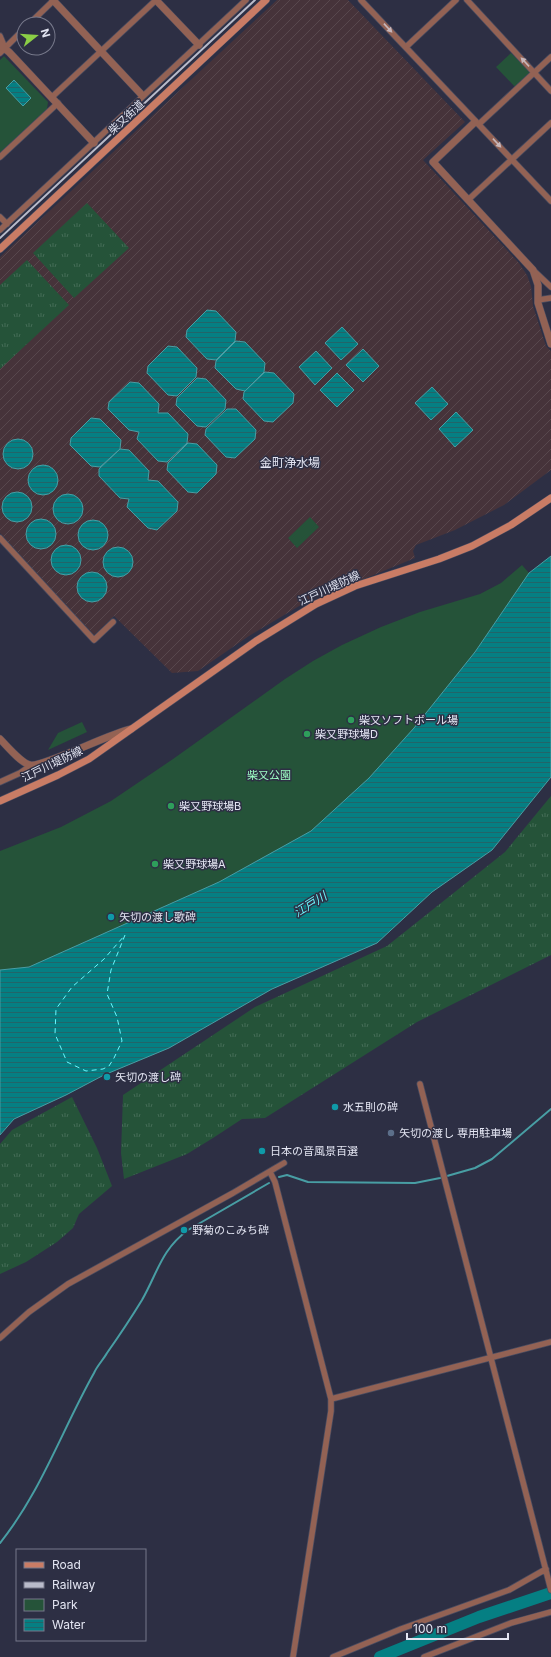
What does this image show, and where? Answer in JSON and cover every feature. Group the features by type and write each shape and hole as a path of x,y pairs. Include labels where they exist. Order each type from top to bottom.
{"main road":[{"name":"柴又街道","path":"0,249 266,0"},
{"name":"江戸川堤防線","path":"0,801 78,765 101,751 256,641 316,604 355,586 439,559 472,546 511,525 551,498"}],"street":[{"path":"37,16 54,0 142,95"},
{"path":"52,97 156,0 199,44"},
{"path":"0,230 94,143 142,95 246,0"},
{"path":"361,0 551,201"},
{"path":"406,47 456,0"},
{"path":"467,0 551,91"},
{"path":"0,36 2,49 58,103 94,143"},
{"path":"2,49 16,36"},
{"path":"551,57 433,162 533,270 551,287"},
{"path":"0,157 58,103"},
{"path":"468,200 551,123"},
{"path":"0,216 7,224"},
{"path":"533,270 538,285 538,300 551,344"},
{"path":"538,300 551,298"},
{"path":"0,538 94,640 113,622"},
{"name":"江戸川堤防線","path":"30,766 37,765 110,735 131,729"},
{"path":"0,739 30,766 20,773 0,782"},
{"path":"420,1084 551,1590"},
{"path":"0,1338 29,1312 68,1284 284,1163"},
{"path":"270,1172 275,1182 331,1399 331,1411 293,1657"},
{"path":"331,1399 551,1342"},
{"path":"333,1657 401,1628 509,1590 546,1572"},
{"path":"424,1657 511,1623 551,1612"}],"shaded area":[{"name":"金町浄水場","path":"277,0 348,0 465,122 423,160 519,263 527,275 531,286 533,306 546,346 551,351 551,470 504,505 455,530 416,545 413,551 415,558 330,593 311,599 249,636 198,671 172,673 114,616 94,635 0,533 0,257"}],"green space":[{"path":"511,53 531,73 516,88 496,67"},
{"path":"4,56 48,102 47,109 0,153 0,60"},
{"path":"87,203 129,248 74,298 33,253"},
{"path":"27,260 69,305 0,369 0,285"},
{"path":"310,517 319,527 297,548 288,538"},
{"name":"柴又公園","path":"522,565 529,573 475,652 414,728 369,778 311,831 219,882 29,967 0,970 0,851 61,827 111,801 173,759 285,679 342,645 381,627 420,612 480,594 501,583"},
{"path":"82,722 87,732 48,750 58,733"},
{"path":"551,796 551,955 417,1022 265,1118 242,1119 187,1154 124,1179 121,1153 123,1095 255,1007 387,946 505,852"},
{"path":"72,1097 97,1148 112,1186 79,1214 73,1228 57,1242 26,1262 0,1274 0,1144 12,1130"}],"water":[{"path":"14,80 31,98 23,106 6,88"},
{"path":"207,310 216,311 236,332 235,341 216,360 207,359 186,337 187,330"},
{"path":"342,327 358,344 341,360 325,343"},
{"path":"236,341 245,342 265,363 264,372 245,391 236,389 215,368 216,361"},
{"path":"168,346 177,347 197,368 196,377 177,396 168,395 147,373 148,366"},
{"path":"363,349 379,366 363,382 346,365"},
{"path":"316,351 332,368 315,385 299,367"},
{"path":"265,372 274,373 294,394 293,403 273,422 264,421 243,399 244,392"},
{"path":"337,373 354,390 337,407 320,390"},
{"path":"197,378 206,379 226,400 225,409 206,427 197,426 176,405 177,398"},
{"path":"130,382 139,383 159,404 158,413 168,413 188,434 187,443 167,462 158,461 137,439 139,432 129,430 108,409 109,402"},
{"path":"432,387 448,404 431,420 415,403"},
{"path":"227,409 236,409 256,430 255,439 235,458 226,457 205,435 206,429"},
{"path":"456,412 473,430 455,447 439,429"},
{"path":"91,418 100,419 121,440 120,449 100,467 91,466 70,445 71,438"},
{"path":"18,439 29,443 33,454 29,465 18,469 7,465 3,454 7,443"},
{"path":"188,443 197,444 217,465 216,474 197,493 188,492 167,470 168,463"},
{"path":"120,449 129,450 149,471 148,480 158,481 178,502 177,511 157,530 148,528 127,507 129,499 120,498 99,476 99,469"},
{"path":"43,465 54,469 58,480 54,491 43,495 32,491 28,480 32,469"},
{"path":"17,492 28,496 32,507 28,518 17,522 6,518 2,507 6,496"},
{"path":"68,494 79,498 83,509 79,520 68,524 57,520 53,509 57,498"},
{"path":"41,519 52,523 56,534 52,545 41,549 30,545 26,534 30,523"},
{"path":"93,520 104,524 108,535 104,546 93,550 82,546 78,535 82,524"},
{"path":"66,545 77,549 81,560 77,571 66,575 55,571 51,560 55,549"},
{"path":"118,547 129,551 133,562 129,573 118,577 107,573 103,562 107,551"},
{"name":"江戸川","path":"551,556 551,777 492,850 432,892 377,943 272,989 169,1048 104,1075 66,1095 14,1119 0,1135 0,970 29,967 219,882 311,831 369,778 414,728 475,652 529,573"},
{"path":"92,572 103,576 107,587 103,598 92,602 81,598 77,587 81,576"}],"waterway":[{"path":"279,1177 287,1175 308,1182 415,1183 440,1178 475,1168 492,1159 551,1109"},
{"path":"0,1543 27,1503 39,1482 95,1370 142,1300 161,1262 172,1245 188,1230 269,1183"},
{"path":"380,1657 479,1617 551,1593"}],"ferry route":[{"path":"125,935 111,970 107,994 117,1017 122,1041 109,1066 103,1069 86,1071 67,1062 55,1034 56,1009 72,987 104,959 125,935"}],"railway":[{"path":"0,238 255,0"}],"place":[{"name":"柴又ソフトボール場","path":"351,720"},
{"name":"柴又野球場D","path":"307,734"},
{"name":"柴又野球場B","path":"171,806"},
{"name":"柴又野球場A","path":"155,864"},
{"name":"矢切の渡し歌碑","path":"111,917"},
{"name":"矢切の渡し碑","path":"107,1077"},
{"name":"水五則の碑","path":"335,1107"},
{"name":"矢切の渡し 専用駐車場","path":"391,1133"},
{"name":"日本の音風景百選","path":"262,1151"},
{"name":"野菊のこみち碑","path":"184,1230"}],"district":[{"name":"金町浄水場","path":"290,462"}]}
